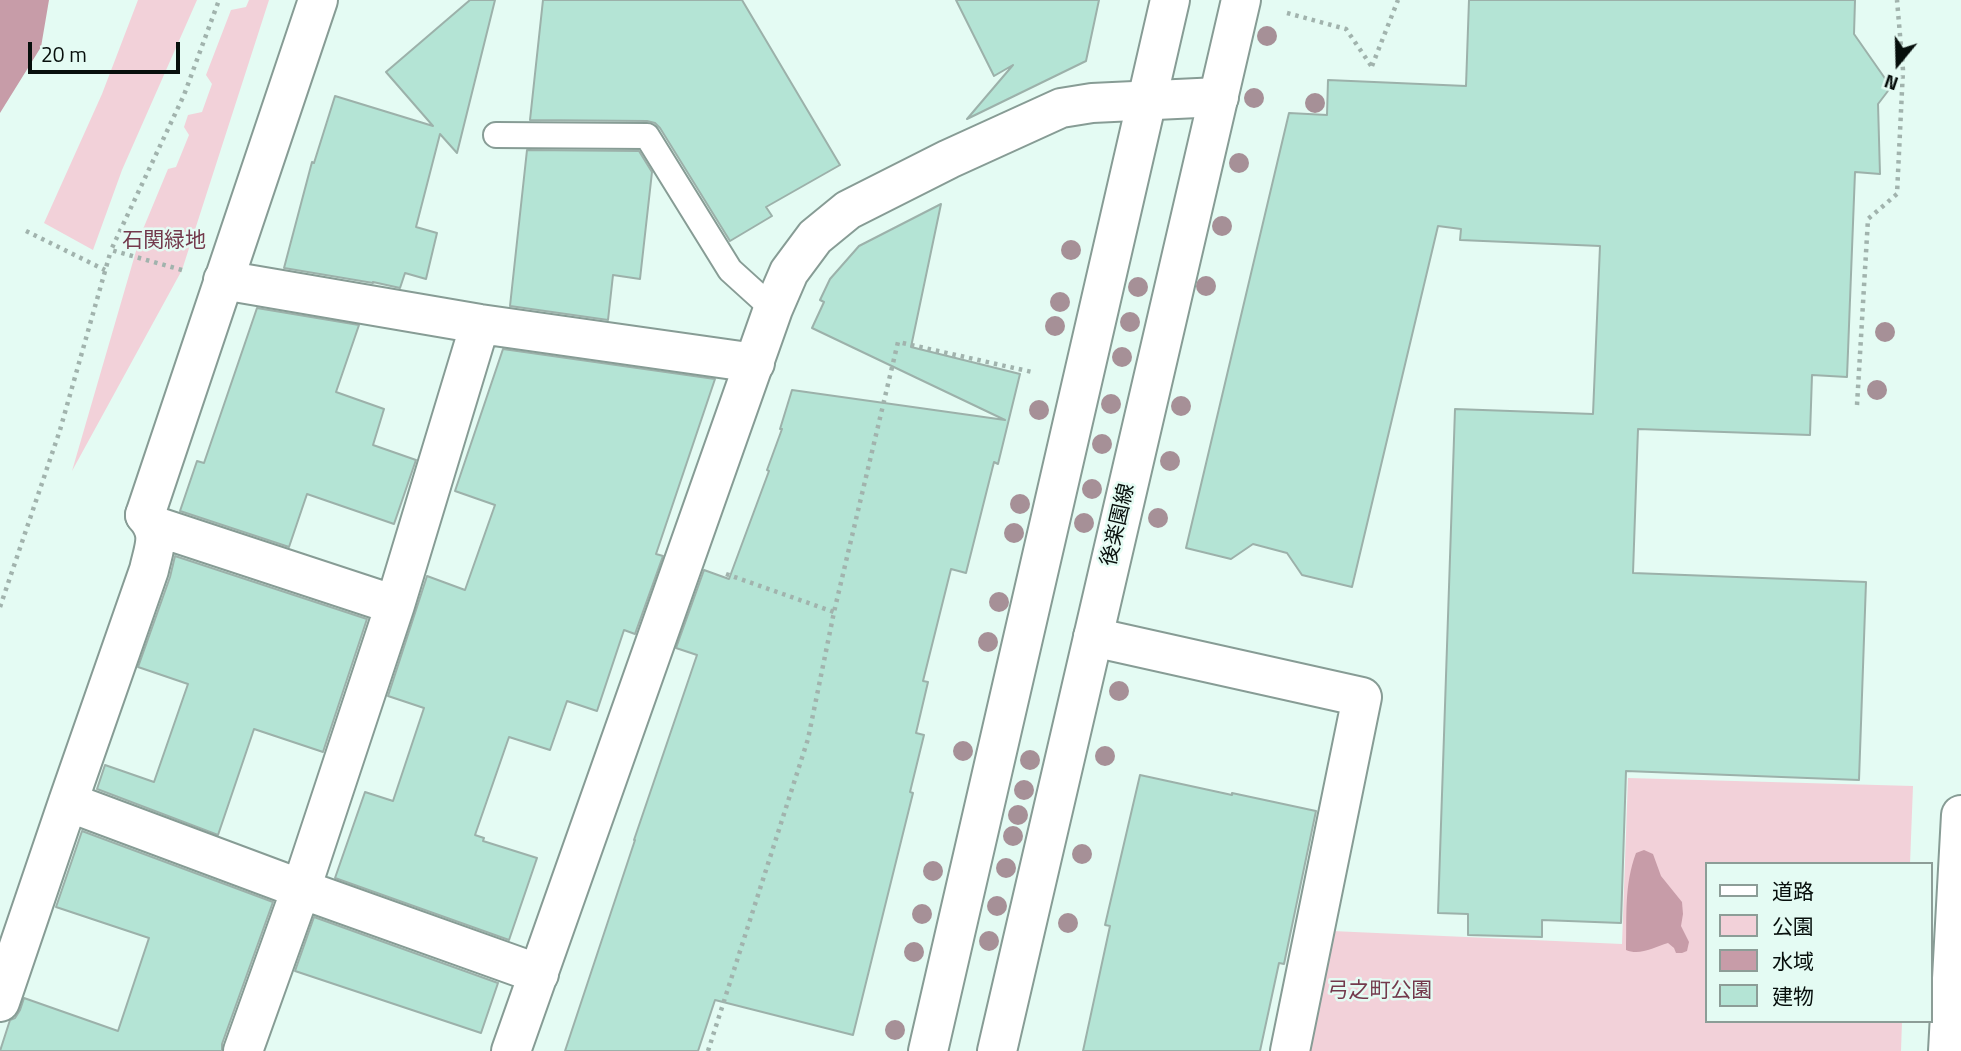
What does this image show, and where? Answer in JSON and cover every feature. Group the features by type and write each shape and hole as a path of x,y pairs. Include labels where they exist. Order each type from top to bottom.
{"street":[{"path":"0,1002 149,570 155,540 150,521 223,280 318,0"},
{"path":"928,1051 1170,0"},
{"name":"後楽園線","path":"997,1051 1241,0"},
{"path":"510,1051 773,309 789,272 815,237 848,210 949,159 1061,108 1092,103 1219,97"},
{"path":"223,280 480,324 755,363"},
{"path":"243,1051 301,889 395,605 480,324"},
{"path":"150,521 395,605"},
{"path":"1093,637 1362,697 1290,1051"},
{"path":"68,802 539,974"},
{"path":"1948,1051 1961,815"}],"lane":[{"path":"496,135 647,136 730,271 773,309"}],"path":[{"path":"0,607 60,430 111,250 184,95 219,0"},
{"path":"1287,13 1346,29 1372,67 1398,0"},
{"path":"1857,405 1868,219 1897,194 1903,70 1897,0"},
{"path":"26,231 105,270"},
{"path":"111,250 182,270"},
{"path":"708,1051 808,739 834,612 898,342 1032,372"},
{"path":"725,574 834,612"}],"green space":[{"path":"138,0 197,0 122,170 93,250 44,223 102,94"},
{"name":"石関緑地","path":"249,0 269,0 182,270 72,471 141,234 168,169 176,167 189,135 184,127 188,115 202,112 212,84 206,75 231,10 246,7"},
{"name":"弓之町公園","path":"1628,778 1913,786 1910,862 1706,862 1706,1023 1902,1023 1901,1051 1302,1051 1332,931 1622,944"}],"water":[{"path":"0,0 49,0 41,47 0,113"},
{"path":"1644,850 1653,854 1661,876 1682,902 1681,926 1689,942 1687,951 1682,953 1676,953 1668,943 1642,951 1626,950 1627,901 1632,865 1636,853"}],"building":[{"path":"470,0 495,0 457,153 440,134 416,227 437,233 426,279 405,273 400,288 284,268 312,162 314,163 335,96 433,126 386,72"},
{"path":"543,0 742,0 840,165 766,207 772,216 730,241 655,123 530,120"},
{"path":"956,0 1099,0 1086,61 967,119 1013,65 994,76"},
{"path":"1469,0 1855,0 1854,34 1891,87 1878,104 1880,174 1855,172 1847,377 1812,375 1810,435 1638,429 1633,573 1866,582 1859,780 1626,771 1621,923 1542,920 1542,937 1468,935 1468,914 1438,913 1455,409 1593,414 1600,246 1460,240 1461,229 1438,226 1352,587 1302,575 1287,553 1253,544 1231,559 1186,548 1289,113 1327,115 1328,80 1466,86"},
{"path":"527,150 639,151 652,172 640,279 613,275 608,320 510,306"},
{"path":"941,204 911,347 1020,374 998,464 994,462 966,573 951,569 923,681 928,682 916,733 924,735 910,792 913,793 853,1035 715,1000 698,1051 565,1051 697,655 676,648 704,570 729,579 769,471 767,470 792,390 1005,420 812,328 824,302 820,300 830,279 859,246"},
{"path":"257,308 359,325 336,392 384,409 373,445 416,460 394,524 307,494 289,547 180,511 197,461 204,463"},
{"path":"503,349 715,379 656,554 663,556 635,634 624,630 597,711 567,701 550,750 509,737 475,835 484,838 483,841 537,858 509,940 335,878 365,792 393,801 424,708 388,696 427,576 465,590 495,505 455,491"},
{"path":"175,556 367,619 323,752 254,729 218,835 97,789 105,765 154,782 188,684 138,667"},
{"path":"1140,775 1316,811 1284,964 1279,963 1260,1051 1083,1051 1110,926 1105,925"},
{"path":"82,831 273,902 222,1044 222,1051 0,1051 10,1020 15,1018 24,998 118,1031 149,938 56,907"},
{"path":"314,917 498,983 481,1033 295,971"}]}
